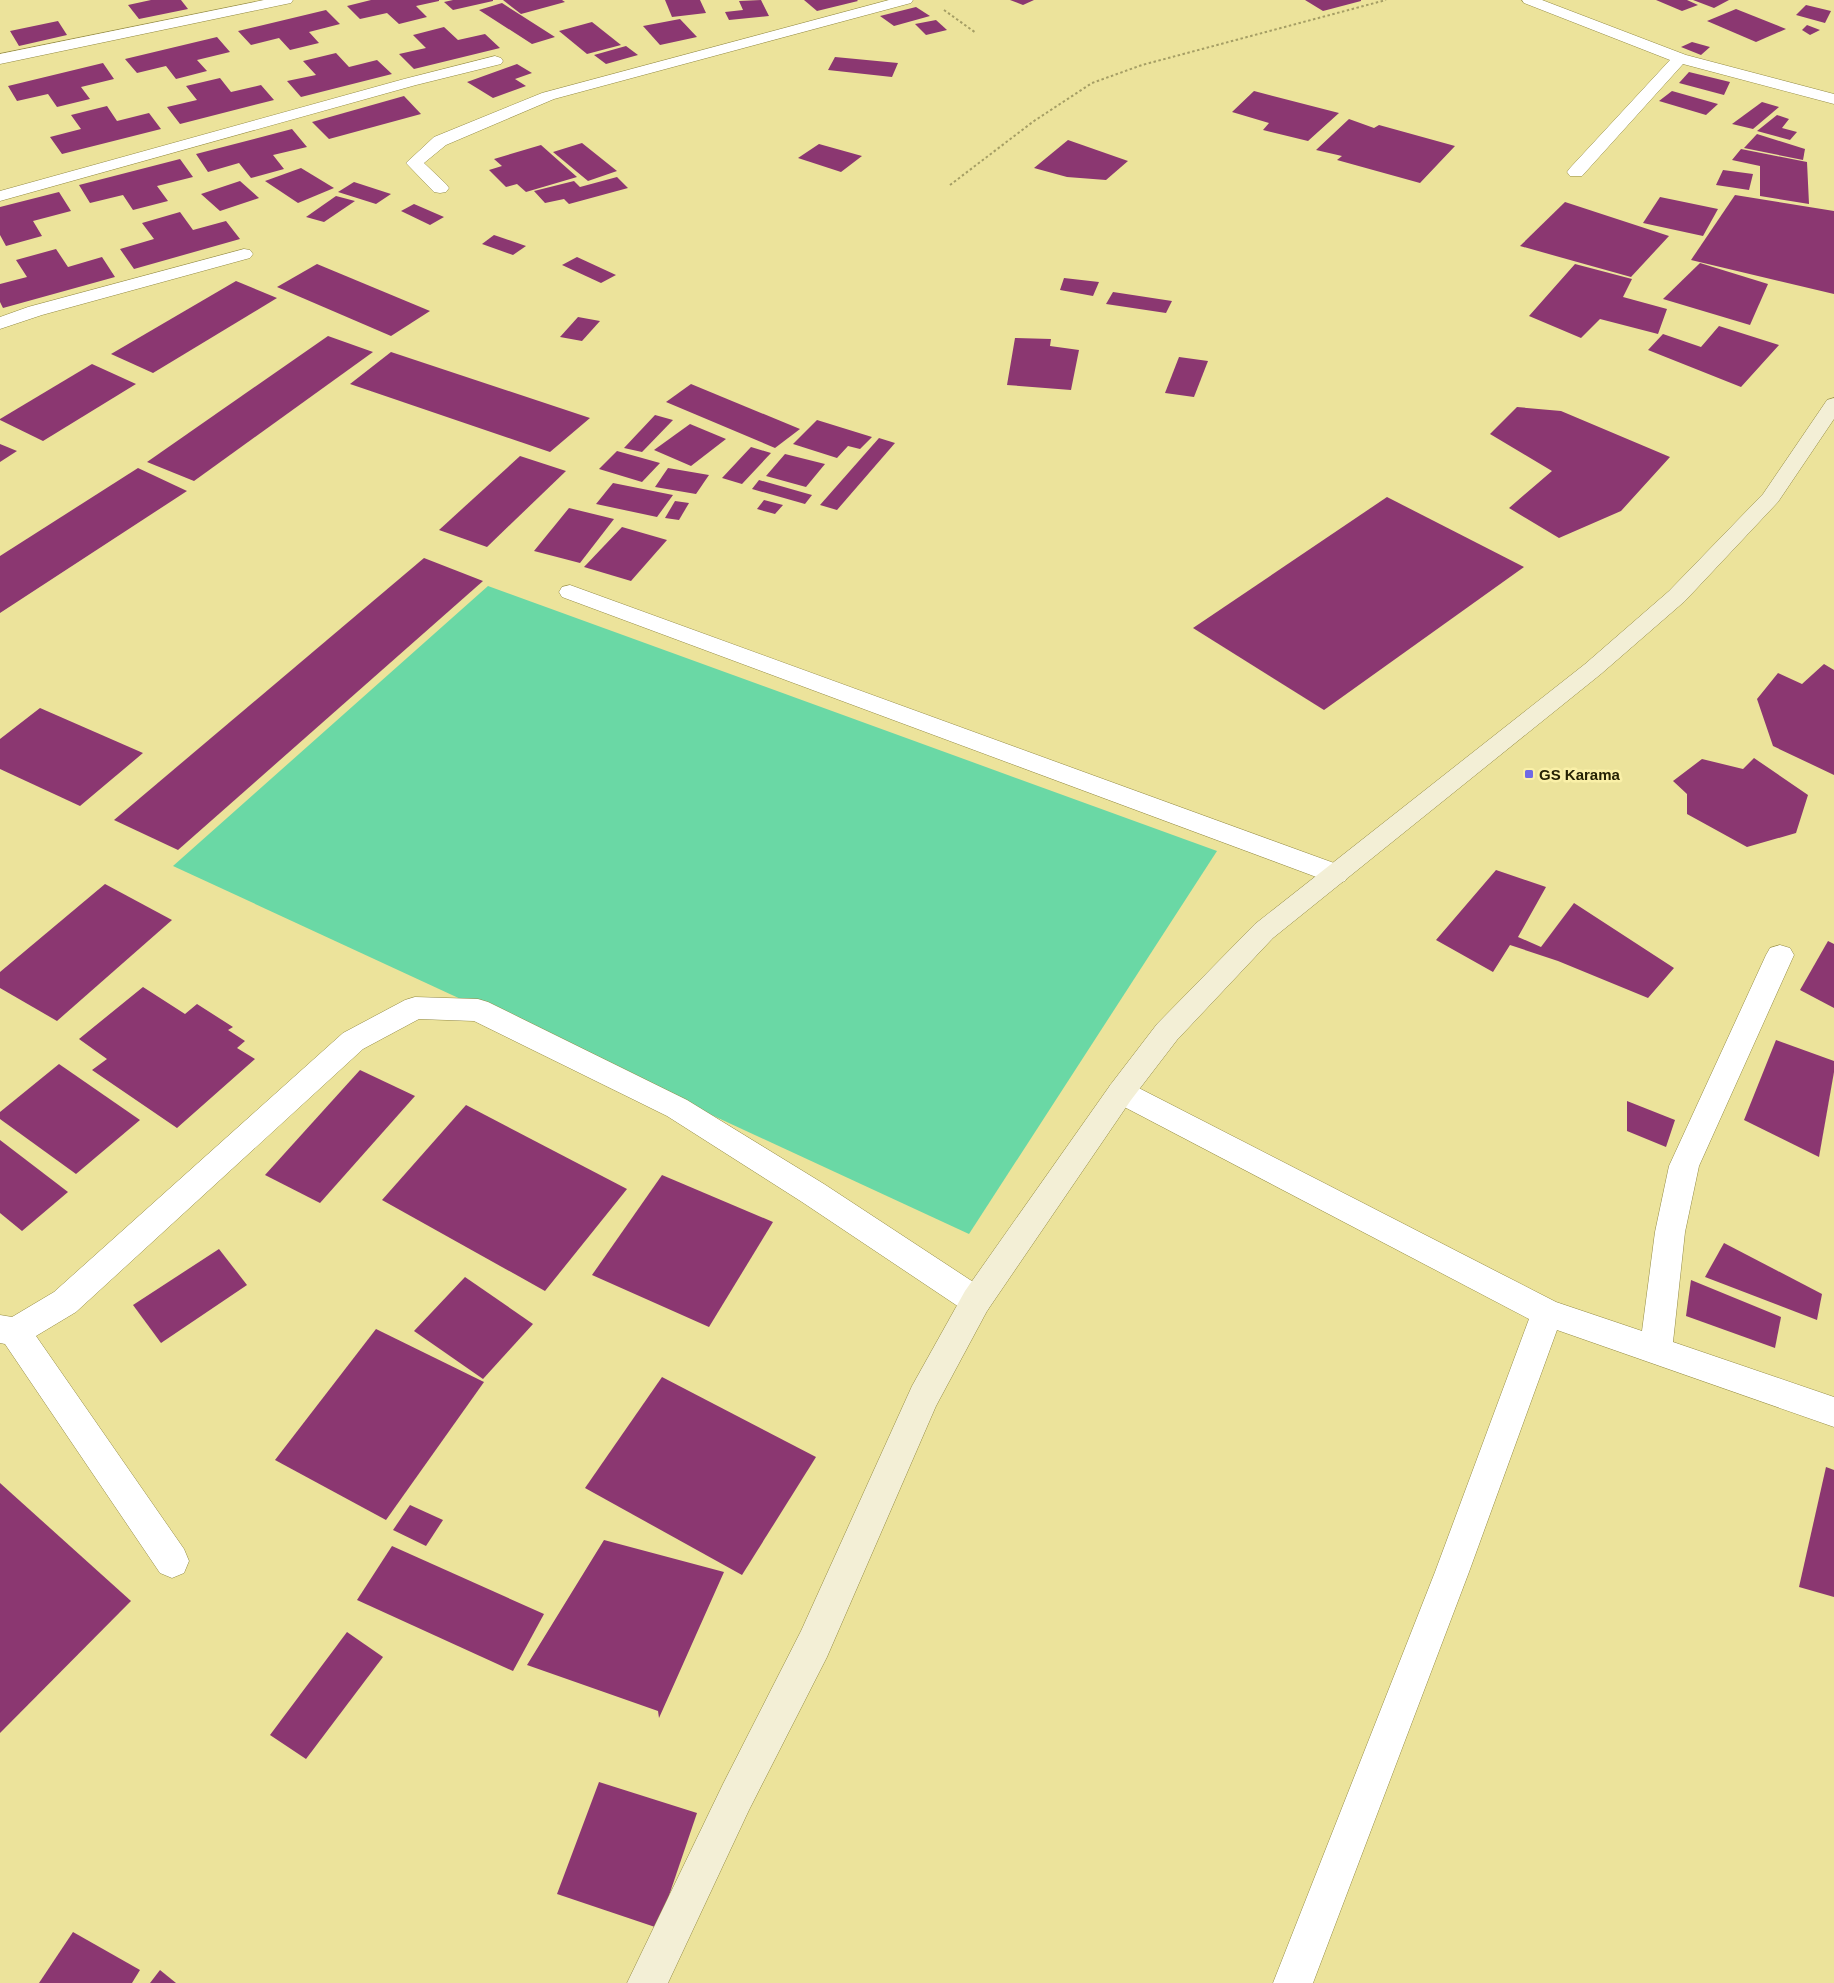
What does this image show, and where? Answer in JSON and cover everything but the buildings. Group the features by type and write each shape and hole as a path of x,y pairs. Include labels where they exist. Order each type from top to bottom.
{"main road":[{"path":"647,1983 736,1797 814,1644 924,1397 976,1301 1121,1092 1167,1032 1264,931 1594,669 1677,596 1771,498 1834,404"}],"street":[{"path":"0,59 286,0"},
{"path":"440,188 414,163 440,141 548,96 906,0"},
{"path":"1529,0 1680,58 1834,99"},
{"path":"1576,172 1680,58"},
{"path":"0,196 495,60"},
{"path":"0,323 35,311 244,254"},
{"path":"570,592 1336,874"},
{"path":"1656,1351 1670,1232 1684,1166 1780,955"},
{"path":"172,1561 8,1331 65,1302 353,1042 415,1008 478,1010 677,1108 814,1193 976,1301"},
{"path":"1121,1092 1547,1313 1834,1412"},
{"path":"1293,1983 1452,1572 1547,1313"}],"path":[{"path":"950,185 1034,121 1092,83 1142,65 1386,0"},
{"path":"937,6 976,33"}],"green space":[{"path":"488,586 1217,851 969,1234 173,866"}],"place":[{"name":"GS Karama","path":"1529,774"}]}
